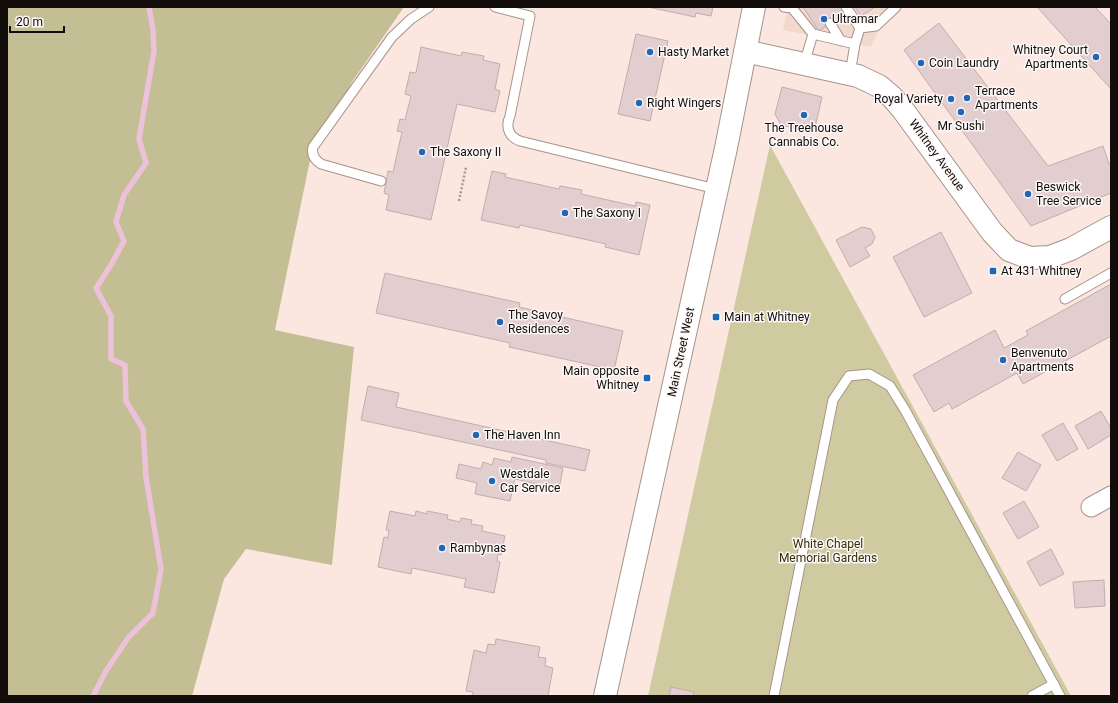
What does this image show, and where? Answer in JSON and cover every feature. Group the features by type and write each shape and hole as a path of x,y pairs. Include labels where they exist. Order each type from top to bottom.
{"main road":[{"name":"Main Street West","path":"605,696 716,189 754,7"},
{"name":"Whitney Avenue","path":"745,51 858,76 878,86 892,97 927,142 992,232 1009,250 1030,258 1050,257 1071,249 1108,231"}],"street":[{"path":"1092,507 1111,496"}],"lane":[{"path":"380,181 321,164 313,156 313,147 392,37 411,18 429,7"},
{"path":"495,7 530,16 507,125 509,132 514,138 520,141 716,189"},
{"path":"790,7 813,34 855,44"},
{"path":"846,7 860,28"},
{"path":"860,28 876,26 896,7"},
{"path":"830,23 841,41"},
{"path":"850,74 855,44 860,28"},
{"path":"804,64 813,34"},
{"path":"1065,299 1111,273"},
{"path":"774,696 833,400 849,376 869,374 890,386 905,410 1060,696"},
{"path":"1032,696 1054,684"}],"path":[{"path":"459,201 466,167"}],"shaded area":[{"path":"7,7 404,7 352,82 310,160 275,330 354,347 332,565 246,549 224,579 192,696 7,696"},
{"path":"788,7 890,7 871,47 783,30"}],"green space":[{"name":"White Chapel Memorial Gardens","path":"770,145 1071,696 648,696"}],"building":[{"path":"648,7 713,7 711,16 696,13 695,17"},
{"name":"Ultramar","path":"803,7 841,7 845,13 819,31"},
{"path":"855,7 875,7 861,16"},
{"name":"Whitney Court Apartments","path":"1037,7 1095,7 1111,24 1111,89"},
{"name":"Terrace Apartments","path":"939,23 1048,166 1103,146 1109,164 1111,163 1111,193 1031,226 904,50"},
{"path":"636,34 668,41 650,121 618,114"},
{"name":"The Saxony II","path":"421,47 461,56 462,52 484,56 483,60 500,64 495,89 500,91 495,112 457,104 431,220 386,210 389,195 384,193 388,171 393,172 402,132 397,131 400,119 405,120 411,96 405,94 410,72 416,73"},
{"path":"782,87 822,97 814,132 781,125 775,114"},
{"name":"The Saxony I","path":"492,171 506,174 505,177 559,189 560,186 582,190 581,194 635,206 636,202 650,205 639,255 605,247 606,244 520,225 519,228 481,220"},
{"path":"862,227 871,229 875,237 872,244 865,248 870,256 850,267 836,240"},
{"path":"941,232 972,293 924,317 893,257"},
{"name":"The Savoy Residences","path":"385,273 520,303 519,307 623,331 614,370 509,347 510,343 376,313"},
{"name":"Benvenuto Apartments","path":"1111,284 1111,336 1023,384 1017,373 952,409 949,403 934,412 913,375 995,330 1004,348 1028,335 1026,331"},
{"name":"The Haven Inn","path":"368,386 399,393 396,407 590,450 585,471 546,463 546,460 361,420"},
{"path":"1101,411 1111,428 1111,435 1088,449 1075,426"},
{"path":"1063,423 1078,449 1057,461 1042,435"},
{"path":"1018,452 1041,465 1026,491 1002,478"},
{"name":"Westdale Car Service","path":"512,457 563,468 559,489 515,479 510,501 475,494 477,483 456,478 459,464 481,469 483,462 492,465 494,458 511,462"},
{"path":"1024,501 1039,527 1018,539 1003,513"},
{"name":"Rambynas","path":"390,511 415,516 416,511 427,514 427,511 448,515 447,519 460,522 461,518 472,520 471,524 483,526 482,531 505,536 501,555 498,554 497,561 500,562 494,593 464,587 466,579 412,568 411,574 378,567 384,537 388,538 389,530 386,530"},
{"path":"1051,549 1064,574 1040,586 1027,562"},
{"path":"1104,580 1105,606 1075,608 1073,582"},
{"path":"496,639 540,647 538,657 546,658 545,666 553,668 548,696 472,696 473,692 466,691 474,650 486,653 488,644 495,645"},
{"path":"671,687 694,692 693,696 669,696"}],"waterway":[{"path":"93,696 106,671 128,638 153,613 161,569 146,477 143,429 126,401 125,365 111,359 111,316 96,288 124,241 116,222 124,195 146,163 139,139 154,51 153,30 149,7"}],"place":[{"name":"Ultramar","path":"824,19"},
{"name":"Hasty Market","path":"650,52"},
{"name":"Whitney Court Apartments","path":"1096,57"},
{"name":"Coin Laundry","path":"921,63"},
{"name":"Terrace Apartments","path":"967,98"},
{"name":"Royal Variety","path":"951,99"},
{"name":"Right Wingers","path":"639,103"},
{"name":"Mr Sushi","path":"961,112"},
{"name":"The Treehouse Cannabis Co.","path":"804,115"},
{"name":"The Saxony II","path":"422,152"},
{"name":"Beswick Tree Service","path":"1028,194"},
{"name":"The Saxony I","path":"565,213"},
{"name":"At 431 Whitney","path":"993,271"},
{"name":"Main at Whitney","path":"716,317"},
{"name":"The Savoy Residences","path":"500,322"},
{"name":"Benvenuto Apartments","path":"1003,360"},
{"name":"Main opposite Whitney","path":"647,378"},
{"name":"The Haven Inn","path":"476,435"},
{"name":"Westdale Car Service","path":"492,481"},
{"name":"Rambynas","path":"442,548"}]}
